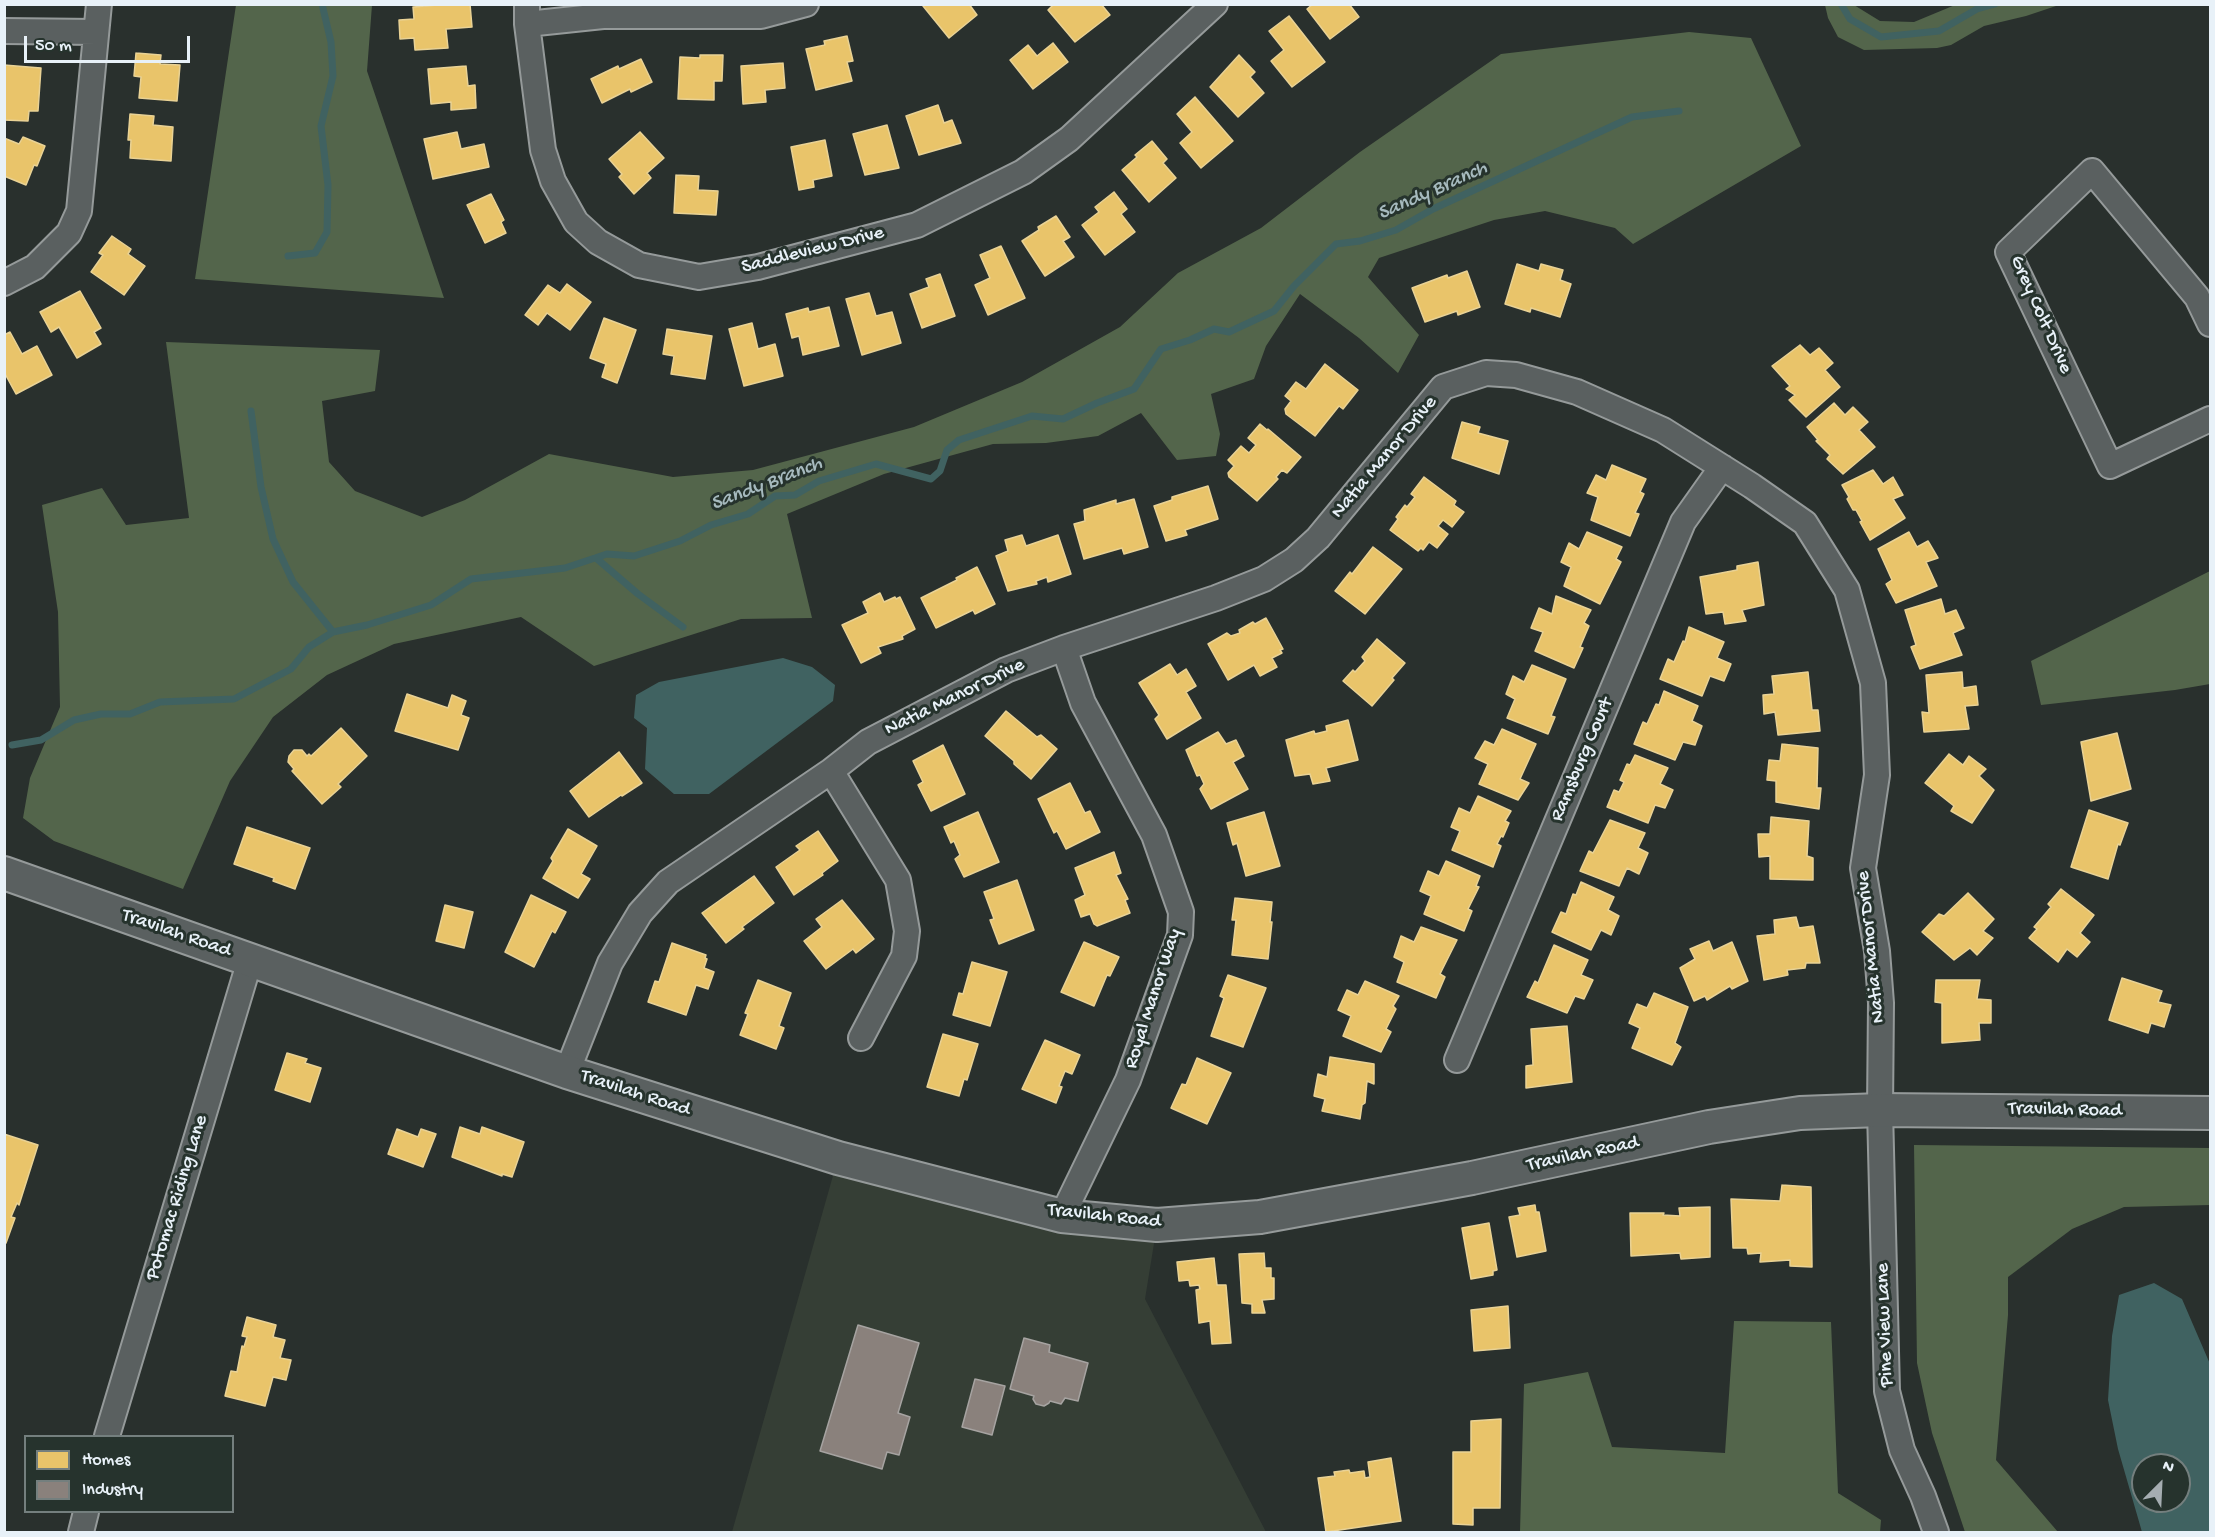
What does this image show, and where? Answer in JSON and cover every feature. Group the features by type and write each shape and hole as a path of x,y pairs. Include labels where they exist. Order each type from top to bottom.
{"main road":[{"name":"Travilah Road","path":"4,873 567,1072 838,1158 1062,1216 1157,1225 1260,1216 1472,1178 1709,1128 1800,1113 1880,1110 2211,1113"}],"street":[{"path":"4,283 35,267 69,233 79,211 99,4"},
{"path":"527,14 761,16 806,4"},
{"name":"Saddleview Drive","path":"527,14 543,150 553,181 576,222 598,242 639,265 699,277 758,267 917,225 1023,172 1069,140 1215,4"},
{"path":"4,31 96,32"},
{"name":"Grey Colt Drive","path":"2211,324 2204,292 2092,171 2008,252 2110,466 2211,419"},
{"name":"Natia Manor Drive","path":"567,1072 610,963 640,913 668,882 831,771 868,742 1006,670 1064,648 1216,598 1264,579 1294,560 1318,538 1443,387 1486,373 1516,375 1577,392 1663,430 1805,523 1847,591 1874,683 1877,775 1863,868 1876,951 1881,1003 1880,1110"},
{"name":"Ramsburg Court","path":"1457,1060 1683,522 1722,467"},
{"name":"Royal Manor Way","path":"1062,1216 1128,1080 1180,935 1181,912 1154,835 1083,703 1064,648"},
{"path":"831,771 898,880 907,931 904,956 861,1038"},
{"name":"Potomac Riding Lane","path":"107,1435 250,960"},
{"name":"Pine View Lane","path":"1880,1110 1887,1391 1902,1450 1923,1496 1936,1533"},
{"path":"81,1533 86,1513"}],"shaded area":[{"path":"838,1158 1157,1225 1145,1299 1266,1532 732,1532"}],"green space":[{"path":"236,5 372,5 367,71 444,298 195,279"},
{"path":"1825,5 1854,5 1880,21 1914,22 1955,5 2059,5 1984,26 1951,45 1937,48 1864,50 1838,37 1828,18"},
{"path":"1689,32 1751,38 1801,146 1633,244 1615,228 1545,211 1494,220 1379,258 1368,277 1419,335 1398,373 1359,338 1300,294 1266,346 1254,379 1211,394 1220,434 1216,456 1177,460 1141,413 1098,436 1046,443 993,444 884,474 787,514 812,618 741,619 594,666 521,617 394,644 327,675 273,717 230,781 183,889 54,841 23,818 30,778 60,707 58,612 42,505 102,488 126,525 189,518 166,342 380,350 375,391 322,401 329,462 355,491 422,517 465,500 549,454 673,477 753,470 914,427 1022,382 1120,327 1178,273 1261,228 1360,152 1501,54"},
{"path":"2210,571 2210,684 2041,705 2031,661"},
{"path":"1914,1145 2210,1148 2210,1205 2124,1207 2072,1229 2008,1277 2008,1315 1996,1460 2058,1532 1965,1532 1932,1433 1917,1363"},
{"path":"1734,1321 1831,1322 1838,1493 1881,1520 1880,1532 1520,1532 1524,1384 1588,1372 1612,1447 1725,1453"}],"water":[{"path":"783,658 812,667 835,685 833,701 709,794 674,794 645,769 647,728 634,718 636,695 659,682"},
{"path":"2154,1283 2182,1299 2210,1364 2210,1532 2142,1532 2137,1513 2191,1513 2191,1453 2131,1453 2131,1494 2118,1449 2108,1400 2112,1336 2119,1295"}],"building: Homes":[{"path":"470,4 472,27 446,29 448,48 415,50 414,38 400,39 399,20 414,19 413,7"},
{"path":"924,4 969,4 977,15 949,38 923,6"},
{"path":"1054,4 1101,4 1110,15 1075,42 1048,10"},
{"path":"1313,4 1349,4 1359,17 1330,39 1307,9"},
{"path":"1289,16 1325,62 1292,87 1271,61 1284,50 1269,31"},
{"path":"847,36 853,61 847,62 852,81 816,90 806,49 825,45 824,41"},
{"path":"1053,43 1068,62 1033,89 1010,60 1028,45 1037,56"},
{"path":"136,53 161,55 160,64 180,65 177,101 139,98 141,77 134,76"},
{"path":"700,55 723,55 722,81 714,81 714,100 678,99 680,57 700,58"},
{"path":"1239,55 1255,72 1250,77 1264,93 1238,117 1210,87"},
{"path":"641,59 652,82 631,92 630,89 602,103 591,79 618,66 619,69"},
{"path":"783,63 785,88 765,90 766,102 743,104 741,66"},
{"path":"4,65 41,68 38,111 29,111 28,121 4,120"},
{"path":"466,66 468,86 475,85 476,108 451,110 451,102 431,104 428,69"},
{"path":"1195,97 1233,141 1201,168 1180,143 1192,132 1177,114"},
{"path":"938,105 944,123 952,120 961,143 919,155 906,116"},
{"path":"130,114 154,116 153,125 173,127 171,161 130,158 131,140 128,140"},
{"path":"887,125 899,168 865,175 853,134"},
{"path":"457,132 461,149 484,144 489,167 433,179 424,139"},
{"path":"640,132 664,158 647,173 651,178 634,194 619,177 622,174 609,159"},
{"path":"23,137 45,146 26,185 4,176 4,138 19,144"},
{"path":"825,140 832,176 813,180 814,187 799,190 791,147"},
{"path":"1152,141 1167,159 1163,163 1176,178 1149,202 1122,170"},
{"path":"676,175 699,176 698,190 718,191 716,215 674,213"},
{"path":"1114,192 1127,209 1121,214 1135,232 1105,255 1082,225 1099,212 1095,207"},
{"path":"491,194 504,220 501,222 506,233 485,243 467,205"},
{"path":"1056,216 1070,237 1063,241 1074,257 1045,276 1022,241 1039,230 1038,227"},
{"path":"112,236 131,249 128,254 145,266 124,295 91,272 103,255 99,253"},
{"path":"1001,246 1025,298 988,315 975,285 990,278 980,255"},
{"path":"1517,264 1539,271 1541,264 1563,270 1560,280 1571,284 1560,317 1531,308 1530,312 1505,304"},
{"path":"1467,271 1480,307 1458,315 1457,311 1425,322 1412,288 1447,275 1448,278"},
{"path":"940,274 955,316 922,328 910,294 929,287 926,279"},
{"path":"567,284 591,302 570,330 547,313 538,325 525,315 548,285 560,293"},
{"path":"80,291 101,328 94,332 101,344 77,358 59,327 51,332 40,312"},
{"path":"869,293 876,316 892,312 901,343 862,355 846,299"},
{"path":"829,307 839,346 803,355 799,336 792,338 786,314 808,308 809,312"},
{"path":"604,318 636,330 617,383 602,377 606,364 590,358"},
{"path":"752,323 758,349 775,344 783,376 744,386 729,329"},
{"path":"667,329 712,336 705,379 671,374 674,356 663,354"},
{"path":"10,332 22,354 37,346 52,375 16,394 4,372 4,335"},
{"path":"1800,345 1810,355 1819,348 1833,363 1825,370 1840,387 1806,417 1789,400 1795,395 1786,389 1790,386 1772,366"},
{"path":"1325,364 1358,390 1343,409 1339,406 1315,436 1286,414 1285,409 1291,401 1285,396 1296,382 1306,389"},
{"path":"1834,403 1845,415 1853,407 1868,422 1859,430 1875,447 1843,474 1827,459 1830,455 1816,441 1818,440 1807,427"},
{"path":"1462,422 1480,427 1478,433 1508,441 1499,474 1452,458"},
{"path":"1260,424 1301,457 1287,473 1282,470 1276,477 1278,479 1257,501 1229,477 1228,473 1234,466 1228,460 1241,446 1249,453 1256,445 1248,438"},
{"path":"1612,465 1646,479 1640,492 1644,494 1635,513 1639,514 1630,536 1591,520 1598,497 1587,493 1596,475 1606,480"},
{"path":"1873,470 1883,484 1893,477 1903,495 1893,499 1905,518 1870,540 1856,510 1853,510 1847,499 1849,497 1842,485"},
{"path":"1424,477 1456,501 1454,505 1464,512 1452,527 1443,520 1438,526 1448,534 1437,548 1429,542 1423,550 1421,548 1418,551 1390,530 1405,505 1407,507 1415,497 1411,494"},
{"path":"1208,486 1218,519 1185,530 1187,535 1166,541 1154,506 1172,500 1172,497"},
{"path":"1134,499 1148,547 1124,554 1122,548 1084,559 1074,524 1085,521 1084,510 1116,500 1116,504"},
{"path":"1587,532 1622,547 1616,559 1621,562 1600,604 1564,586 1571,567 1561,562 1569,543 1579,549"},
{"path":"1909,532 1917,547 1928,541 1938,558 1926,562 1937,586 1896,603 1886,584 1892,580 1878,549"},
{"path":"1022,535 1026,546 1058,535 1071,574 1048,582 1047,577 1036,581 1037,584 1008,591 996,556 1008,551 1005,540"},
{"path":"1373,547 1402,569 1365,614 1335,591"},
{"path":"1758,562 1764,605 1742,610 1746,621 1725,624 1723,612 1706,614 1700,577 1737,570 1737,566"},
{"path":"977,567 995,604 975,614 973,610 936,628 921,598"},
{"path":"880,593 884,602 900,597 915,629 902,636 903,639 878,647 881,653 861,663 842,625 868,613 863,602"},
{"path":"1556,596 1591,610 1584,623 1589,626 1574,668 1535,651 1543,632 1531,628 1539,608 1552,614"},
{"path":"1941,599 1945,614 1956,610 1964,628 1953,633 1962,655 1920,669 1911,647 1916,645 1905,610"},
{"path":"1266,618 1283,649 1280,650 1282,653 1272,658 1277,667 1260,676 1254,665 1228,680 1208,644 1227,633 1231,636 1240,633 1239,630"},
{"path":"1689,627 1724,642 1717,658 1731,664 1724,681 1710,676 1702,696 1660,679 1668,659 1674,662 1683,641 1685,642"},
{"path":"1377,639 1405,663 1372,706 1343,681 1365,661 1362,657"},
{"path":"1170,664 1177,675 1186,669 1196,686 1186,692 1201,718 1167,739 1155,719 1159,715 1139,683"},
{"path":"1532,665 1566,679 1551,716 1555,717 1548,734 1507,718 1515,699 1506,694 1513,676 1524,682"},
{"path":"1808,672 1812,710 1818,710 1820,731 1778,735 1775,712 1764,714 1763,695 1774,694 1772,676"},
{"path":"1962,672 1963,688 1976,686 1978,705 1965,706 1969,729 1924,732 1922,712 1929,713 1926,675"},
{"path":"1664,691 1698,706 1692,721 1702,726 1695,745 1683,742 1675,760 1634,744 1643,722 1647,724 1656,704 1659,705"},
{"path":"407,694 448,708 452,695 466,701 461,715 469,718 458,750 395,731"},
{"path":"1006,711 1037,737 1041,735 1057,749 1031,779 985,736"},
{"path":"1348,720 1358,760 1326,768 1330,781 1313,784 1310,774 1295,776 1286,740 1314,731 1315,734 1327,731 1326,726"},
{"path":"341,728 367,756 338,784 341,787 322,804 292,771 294,769 288,762 289,756 294,750 302,750 307,756 309,754 311,756"},
{"path":"1502,729 1536,744 1520,779 1529,783 1518,800 1479,784 1488,764 1475,758 1485,741 1494,745"},
{"path":"1218,732 1226,744 1236,740 1244,756 1233,762 1248,789 1211,809 1200,789 1204,784 1200,775 1197,776 1186,750"},
{"path":"2117,733 2131,789 2091,801 2081,742"},
{"path":"1782,744 1818,748 1817,788 1821,788 1819,809 1776,802 1776,781 1767,780 1769,760 1780,761"},
{"path":"943,745 965,794 931,811 918,785 923,782 913,761"},
{"path":"619,752 642,783 589,817 570,791"},
{"path":"1949,754 1963,765 1969,756 1986,769 1979,776 1994,790 1972,823 1951,811 1954,806 1925,783"},
{"path":"1635,755 1668,768 1660,784 1673,790 1665,808 1655,805 1648,823 1607,807 1614,790 1619,792 1624,782 1620,780 1627,764 1630,765"},
{"path":"1070,783 1085,813 1090,811 1100,832 1066,849 1057,831 1054,833 1038,799"},
{"path":"1478,796 1511,811 1505,821 1509,823 1497,844 1501,846 1493,867 1452,850 1460,831 1451,827 1459,808 1470,813"},
{"path":"2089,810 2128,823 2120,845 2118,844 2108,879 2071,867"},
{"path":"978,812 999,862 964,877 955,859 960,855 954,841 951,843 944,827"},
{"path":"1264,812 1280,866 1246,876 1237,843 1233,845 1227,823"},
{"path":"1771,817 1809,821 1807,856 1813,858 1813,880 1770,879 1770,856 1759,857 1758,834 1770,834"},
{"path":"1610,820 1645,833 1638,848 1648,853 1639,874 1627,868 1619,886 1580,871 1589,851 1593,853"},
{"path":"247,827 310,848 295,889 273,881 274,878 234,864"},
{"path":"568,829 597,846 581,874 590,879 578,898 543,878 553,861 551,858"},
{"path":"818,831 838,861 822,873 823,875 794,895 776,867 800,850 796,846"},
{"path":"1114,852 1121,873 1116,875 1128,899 1125,900 1130,913 1097,926 1090,914 1081,917 1075,900 1085,895 1075,868"},
{"path":"1446,861 1480,876 1476,886 1479,887 1468,909 1472,911 1464,931 1424,914 1431,896 1420,891 1428,871 1439,876"},
{"path":"754,876 774,903 742,927 744,929 726,943 702,913"},
{"path":"1017,880 1034,930 999,944 990,920 994,919 984,892"},
{"path":"1581,882 1614,897 1608,910 1619,916 1611,935 1601,930 1591,950 1552,932 1561,912 1566,914 1573,894 1576,895"},
{"path":"2061,889 2094,915 2080,933 2090,942 2077,957 2067,949 2058,962 2029,938 2037,929 2034,927 2051,907 2048,904"},
{"path":"1968,893 1994,919 1983,931 1993,938 1977,955 1970,948 1954,960 1922,932 1939,914 1944,916"},
{"path":"531,895 566,912 555,933 552,931 534,967 505,952"},
{"path":"1235,898 1272,902 1268,959 1232,955 1236,920 1232,920"},
{"path":"842,900 874,939 856,953 853,949 826,969 804,941 822,927 816,919"},
{"path":"445,905 473,912 464,948 436,941"},
{"path":"1796,917 1799,928 1813,926 1820,963 1806,963 1805,968 1787,970 1788,975 1764,980 1757,936 1775,934 1774,920"},
{"path":"1421,927 1457,940 1440,974 1445,977 1436,998 1397,982 1404,962 1394,957 1401,936 1414,942"},
{"path":"1709,941 1713,951 1732,942 1748,981 1732,989 1730,986 1707,1000 1705,996 1694,1001 1680,968 1695,959 1690,949"},
{"path":"1084,942 1119,957 1110,976 1107,975 1094,1006 1061,992"},
{"path":"672,943 706,955 704,968 714,972 708,989 696,985 686,1015 648,1002 655,981 659,982"},
{"path":"1554,945 1588,960 1581,975 1593,980 1584,999 1575,996 1567,1013 1527,997 1535,981 1538,983"},
{"path":"972,962 1007,972 990,1026 953,1015 959,993 963,994"},
{"path":"1228,975 1266,988 1243,1047 1211,1036 1224,998 1220,996"},
{"path":"2122,978 2162,991 2158,1002 2171,1005 2164,1027 2151,1023 2148,1033 2109,1020"},
{"path":"758,980 791,993 779,1026 784,1028 776,1049 740,1035 748,1014 745,1013"},
{"path":"1936,980 1980,980 1977,999 1991,1000 1991,1023 1979,1023 1980,1040 1942,1043 1942,1003 1935,1002"},
{"path":"1365,981 1399,996 1393,1006 1396,1009 1386,1029 1391,1032 1381,1052 1343,1036 1351,1016 1338,1010 1347,990 1358,995"},
{"path":"1654,993 1688,1007 1675,1043 1681,1047 1672,1065 1632,1048 1640,1028 1629,1023 1637,1004 1647,1008"},
{"path":"1567,1026 1572,1082 1526,1088 1526,1066 1533,1065 1531,1029"},
{"path":"943,1034 978,1044 967,1080 964,1079 959,1096 927,1087"},
{"path":"1045,1040 1080,1055 1072,1074 1065,1071 1056,1103 1022,1089"},
{"path":"287,1053 307,1059 305,1063 321,1068 310,1102 275,1090"},
{"path":"1330,1057 1374,1064 1374,1084 1367,1081 1365,1103 1362,1105 1360,1119 1322,1111 1325,1099 1314,1096 1318,1074 1327,1077"},
{"path":"1197,1058 1231,1073 1207,1124 1171,1108 1182,1084 1186,1085"},
{"path":"460,1127 480,1134 482,1127 524,1142 512,1177 502,1174 502,1176 452,1157"},
{"path":"397,1129 418,1137 421,1129 436,1134 423,1167 388,1154"},
{"path":"4,1134 38,1145 19,1205 17,1203 11,1217 15,1218 6,1243 4,1242"},
{"path":"1782,1185 1811,1187 1812,1267 1790,1266 1790,1260 1760,1262 1761,1253 1748,1254 1747,1248 1733,1248 1731,1199 1780,1201"},
{"path":"1535,1205 1536,1212 1539,1212 1546,1251 1517,1257 1509,1217 1520,1215 1518,1208"},
{"path":"1710,1207 1710,1257 1681,1259 1680,1253 1631,1256 1630,1213 1664,1213 1663,1215 1680,1216 1679,1208"},
{"path":"1489,1223 1497,1270 1493,1271 1493,1275 1471,1279 1462,1228"},
{"path":"1264,1253 1265,1268 1271,1268 1271,1278 1274,1278 1274,1299 1262,1300 1265,1313 1252,1313 1252,1304 1242,1303 1239,1254"},
{"path":"1214,1258 1217,1285 1226,1285 1231,1343 1212,1344 1210,1321 1199,1323 1196,1290 1200,1289 1199,1285 1190,1286 1189,1280 1179,1281 1177,1262"},
{"path":"1508,1306 1510,1348 1474,1351 1471,1310"},
{"path":"247,1317 276,1325 273,1337 285,1340 280,1358 291,1360 286,1380 273,1377 265,1406 225,1396 231,1371 237,1372 242,1346 244,1347 247,1337 242,1336"},
{"path":"1501,1419 1500,1508 1473,1508 1473,1525 1453,1524 1453,1452 1471,1452 1471,1421"},
{"path":"1391,1458 1401,1521 1326,1532 1318,1478 1335,1476 1334,1472 1349,1470 1350,1473 1364,1471 1365,1478 1370,1477 1368,1462"}],"building: Industry":[{"path":"858,1325 919,1343 898,1413 910,1417 899,1455 887,1452 882,1469 820,1451"},
{"path":"1024,1338 1050,1345 1049,1352 1088,1363 1078,1401 1065,1398 1061,1404 1050,1401 1044,1406 1036,1404 1034,1396 1010,1389"},
{"path":"975,1379 1005,1386 992,1435 962,1427"}],"waterway":[{"path":"288,256 315,253 327,232 328,185 321,126 333,76 331,42 322,4"},
{"path":"1841,4 1850,19 1881,37 1939,31 1977,9 1995,4"},
{"name":"Sandy Branch","path":"12,745 41,740 74,720 101,714 130,714 160,702 234,699 291,669 309,647 333,632 367,625 431,605 471,579 565,568 607,554 634,556 680,541 711,525 748,514 775,496 795,495 819,481 876,464 931,479 940,471 947,450 959,440 1032,416 1063,419 1134,389 1161,349 1190,340 1214,329 1229,332 1274,311 1294,286 1336,244 1360,241 1396,230 1433,209 1632,117 1679,111"},
{"path":"251,411 261,487 273,539 293,582 333,632"},
{"path":"596,558 638,594 683,627"}]}
